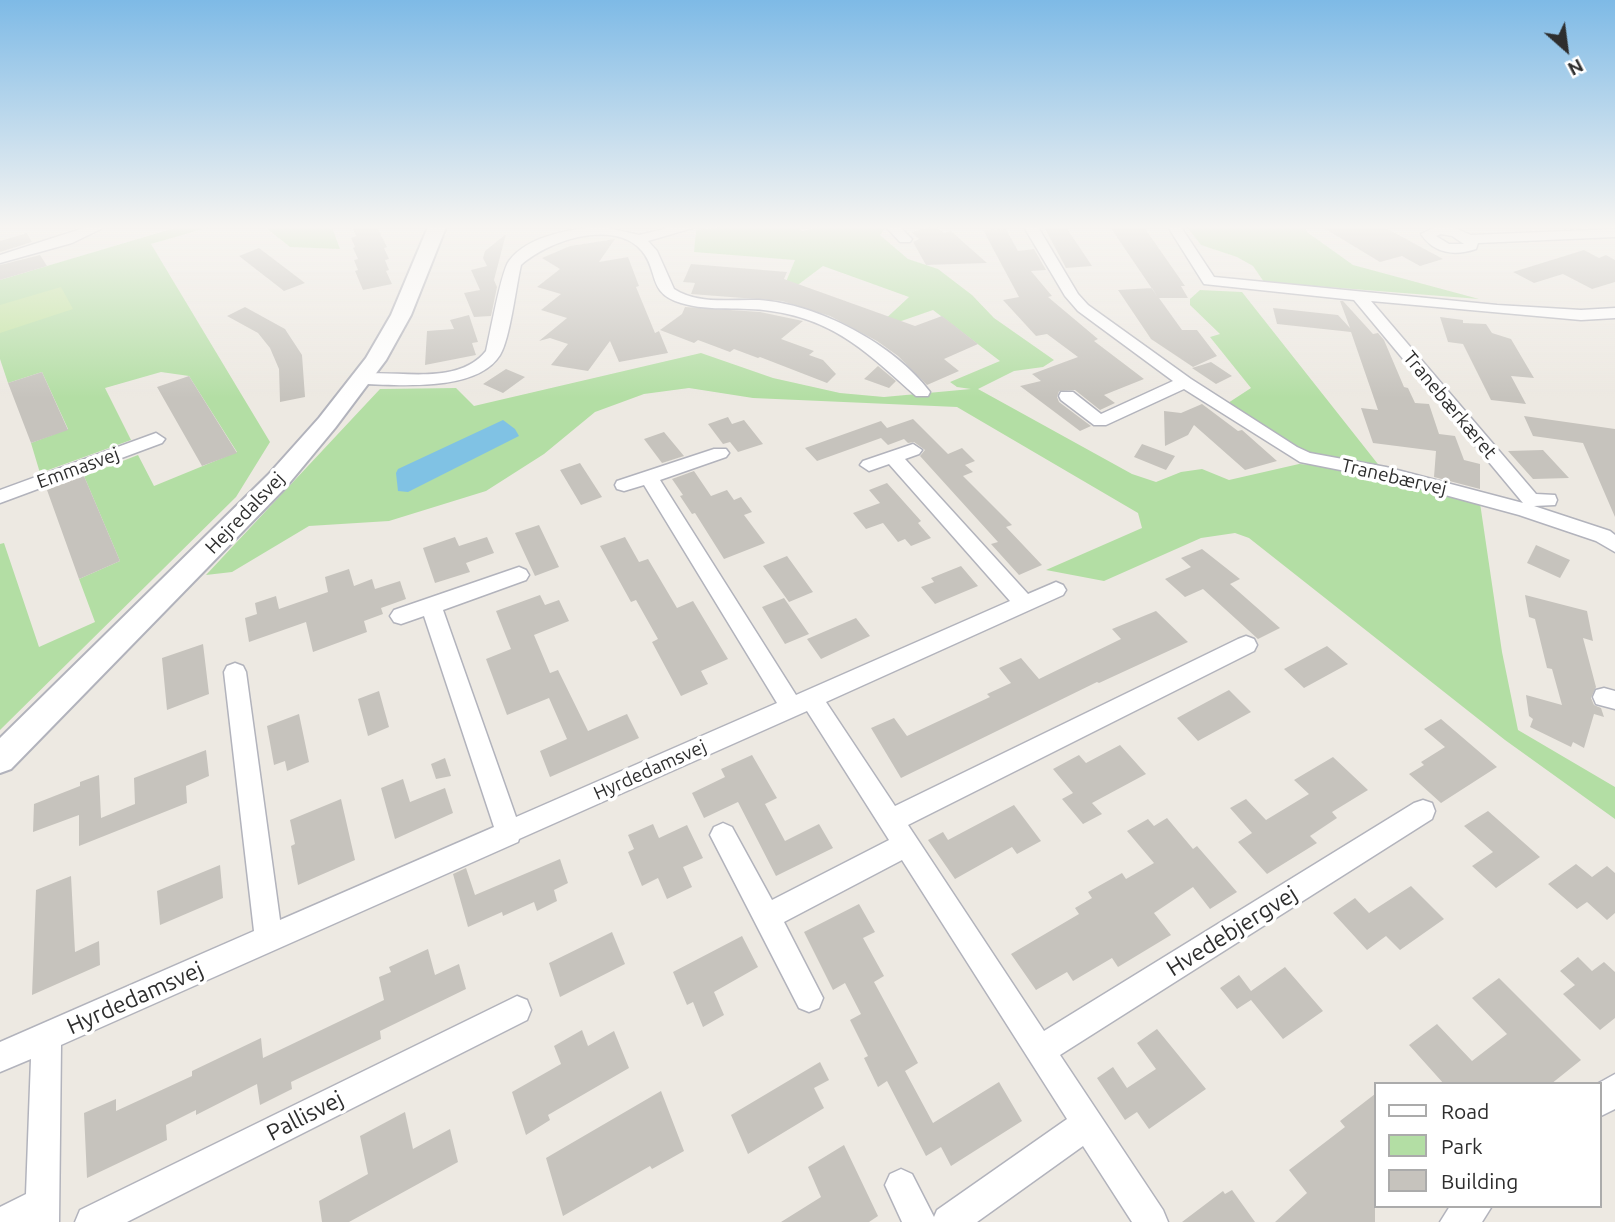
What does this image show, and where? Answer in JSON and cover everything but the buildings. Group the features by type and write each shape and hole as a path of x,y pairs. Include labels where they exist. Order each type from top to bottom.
{"street":[{"name":"Hejredalsvej","path":"0,760 277,481 363,379 401,315 414,284"},
{"path":"363,379 436,378 483,367 494,352 509,284"},
{"path":"662,284 676,296 702,301 774,306 860,338 922,392"},
{"name":"Tranebærvej","path":"1064,284 1083,308 1185,382 1273,441 1306,458 1386,473 1524,510 1593,533 1615,545"},
{"path":"1239,284 1581,315 1615,313"},
{"name":"Tranebærkæret","path":"1359,296 1531,500 1548,500"},
{"path":"1067,396 1100,421 1185,382"},
{"name":"Emmasvej","path":"0,497 156,439"},
{"path":"870,465 913,450"},
{"path":"624,485 720,453"},
{"path":"893,457 1025,604"},
{"path":"649,477 801,702 891,821 1151,1222"},
{"path":"401,616 519,575"},
{"name":"Hyrdedamsvej","path":"0,1057 1056,590"},
{"path":"431,605 509,834"},
{"path":"891,821 1245,645"},
{"path":"235,672 269,939"},
{"name":"Hvedebjergvej","path":"1040,1051 1423,811"},
{"path":"723,835 809,998"},
{"path":"766,917 906,845"},
{"name":"Pallisvej","path":"92,1222 517,1010"},
{"path":"4,1222 42,1213 46,1037"},
{"path":"1601,1100 1615,1088"},
{"path":"949,1222 1087,1124"},
{"path":"901,1185 920,1222"},
{"path":"1457,1222 1474,1208"}],"green space":[{"path":"0,284 175,284 270,442 236,497 0,730 0,544 4,543 39,647 95,622 79,579 120,561 84,476 138,455 154,486 237,452 189,376 161,372 105,388 131,440 40,473 31,443 68,429 42,372 8,383 0,359"},
{"path":"785,284 799,284 791,290 783,289"},
{"path":"873,284 958,284 994,318 1054,360 1043,367 1014,371 978,389 1132,474 1156,482 1181,472 1202,469 1229,480 1299,464 1327,466 1368,477 1382,476 1480,503 1502,652 1518,730 1615,787 1615,819 1505,740 1249,538 1235,533 1201,538 1104,581 1046,570 1142,528 1138,513 957,407 753,398 689,388 644,394 595,412 544,454 486,491 389,521 309,526 232,572 206,575 380,389 456,388 474,406 701,353 773,378 840,393 884,397 971,389 957,387 950,382 1000,361 933,310 887,326 880,324 909,297"},
{"path":"1290,284 1424,284 1479,299"},
{"path":"61,287 73,309 0,333 0,305"},
{"path":"1200,290 1242,292 1381,468 1312,456 1228,403 1251,388 1210,337 1220,334 1190,305 1190,299"}],"water":[{"path":"503,420 515,429 519,436 408,492 398,491 398,469"}]}
